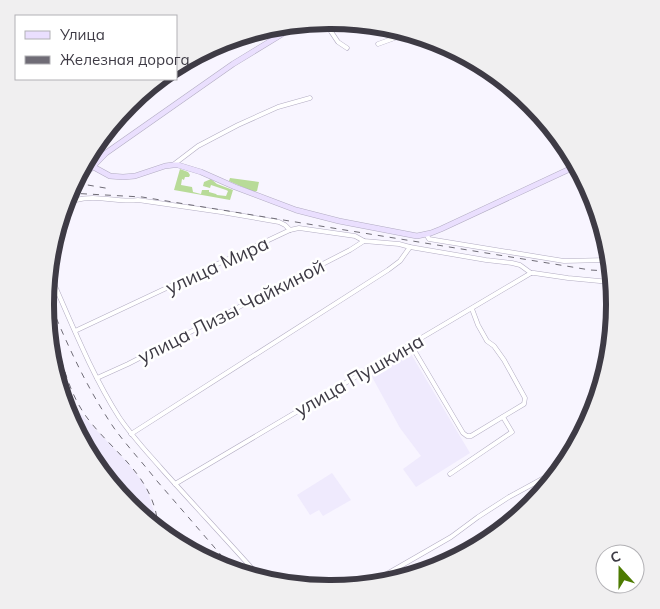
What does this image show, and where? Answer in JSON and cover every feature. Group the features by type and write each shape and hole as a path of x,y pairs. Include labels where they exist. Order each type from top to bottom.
{"main road":[{"path":"93,163 234,64 285,33"},
{"path":"91,167 110,176 124,177 135,176 173,165 201,172 296,210 339,221 417,236 450,225 570,169"}],"street":[{"path":"329,29 338,42 347,48"},
{"path":"378,44 397,37"},
{"path":"173,165 198,146 238,125 278,107 310,98"},
{"path":"75,199 93,197 138,200 279,222 290,230"},
{"name":"улица Мира","path":"75,331 290,230 300,228 355,236 364,242 399,244 520,265 531,273"},
{"path":"426,234 430,239 434,240 564,261 602,260"},
{"name":"улица Лизы Чайкиной","path":"97,378 128,364 364,242"},
{"path":"131,434 346,295 388,270 400,261 410,247"},
{"path":"531,273 604,281"},
{"name":"улица Пушкина","path":"175,484 531,273"},
{"path":"55,286 97,378 131,434 253,569"},
{"path":"411,345 465,434 471,436 524,404 525,398 504,360 494,346 487,341 472,309"},
{"path":"450,474 512,432 503,417"},
{"path":"388,574 450,538 509,497 544,478"}],"shaded area":[{"path":"406,353 411,354 470,453 416,487 403,469 421,456 400,428 371,375"},
{"path":"76,412 79,412 125,460 142,481 148,492 156,518 135,499 111,472 91,442"},
{"path":"332,473 351,500 323,516 319,510 310,515 297,495"}],"green space":[{"path":"180,169 188,172 190,175 185,177 184,180 182,179 181,185 192,187 193,192 201,194 202,190 209,190 209,192 217,195 226,196 228,191 226,190 211,185 210,188 203,186 204,182 211,179 217,184 233,190 230,200 174,190"},
{"path":"230,178 259,182 257,191 254,192 229,181"}],"railway":[{"path":"82,184 111,189"},
{"path":"78,193 142,197 603,271"},
{"path":"54,313 94,397 114,428 225,559"},
{"path":"59,353 73,394 82,411 141,479 155,508 157,519"}]}
